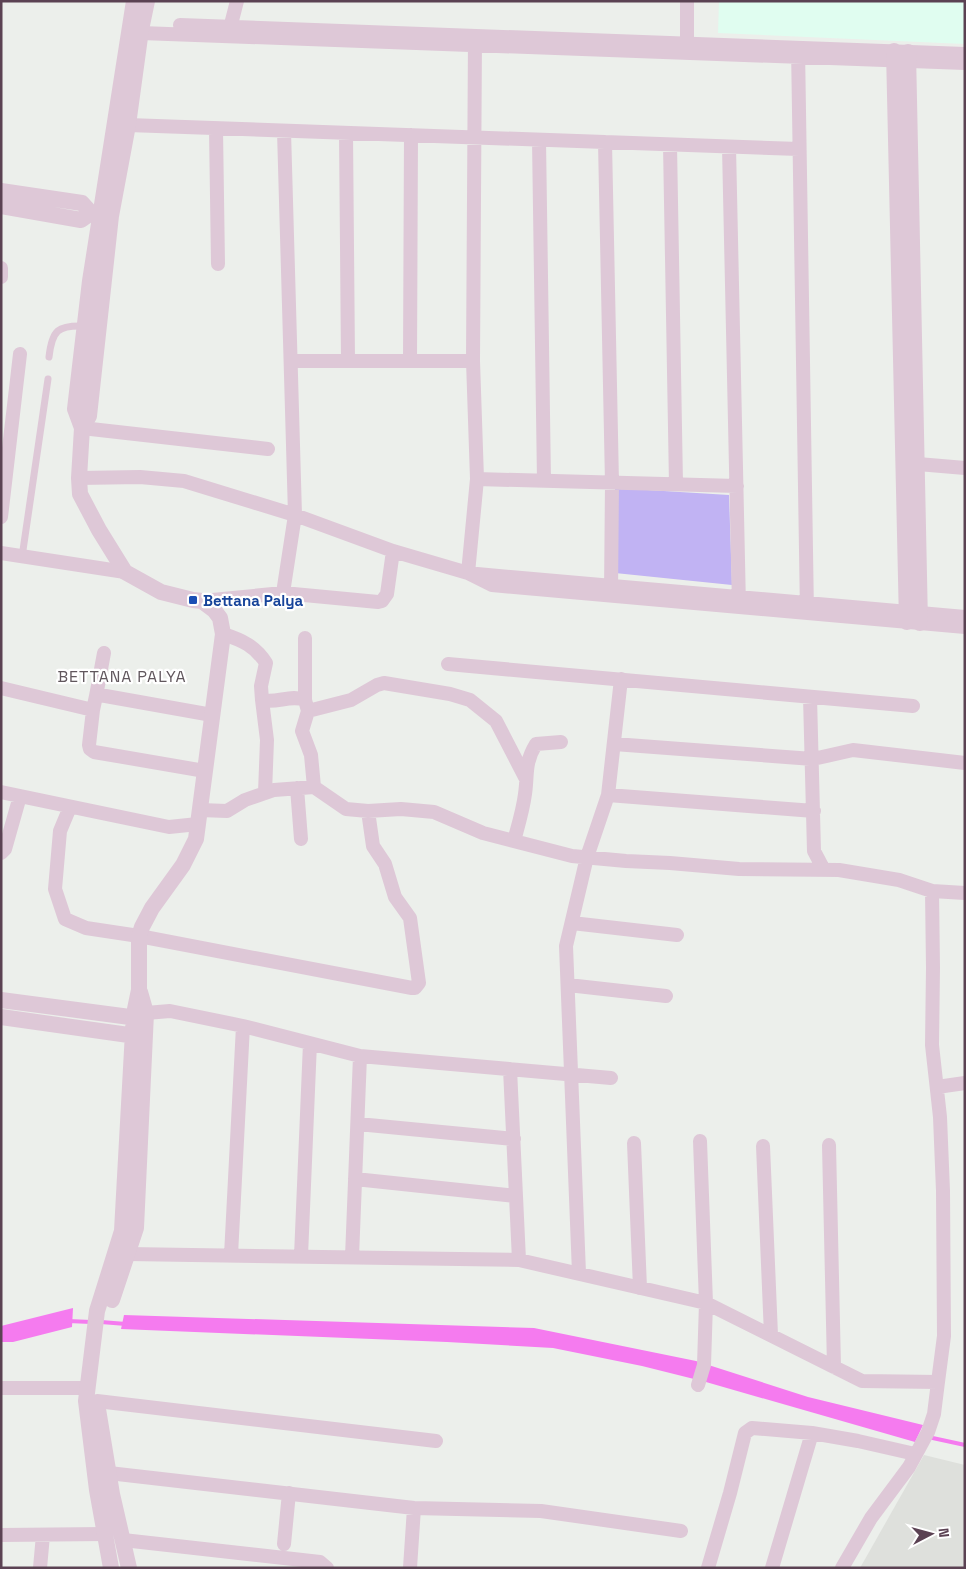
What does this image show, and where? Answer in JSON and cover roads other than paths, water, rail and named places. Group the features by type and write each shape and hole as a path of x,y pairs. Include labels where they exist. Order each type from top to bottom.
{"street":[{"path":"125,572 99,530 80,494 82,428 75,408 101,215 134,1"},
{"path":"82,428 88,416 101,215 128,125 141,29 147,1"},
{"path":"229,32 237,1"},
{"path":"687,48 688,1"},
{"path":"141,29 901,56 965,54"},
{"path":"468,574 477,479 472,361 475,41"},
{"path":"798,52 807,608"},
{"path":"901,56 965,63"},
{"path":"901,56 914,618"},
{"path":"128,125 799,149"},
{"path":"216,128 218,264"},
{"path":"283,593 295,515 284,131"},
{"path":"346,133 348,361"},
{"path":"410,361 411,135"},
{"path":"540,140 544,481"},
{"path":"605,142 612,483 611,591"},
{"path":"670,145 676,484"},
{"path":"730,147 739,602"},
{"path":"1,191 82,203 101,215"},
{"path":"1,206 81,220 101,215"},
{"path":"1,268 1,277"},
{"path":"1,517 20,354"},
{"path":"291,361 472,361"},
{"path":"82,428 268,449"},
{"path":"910,464 965,468"},
{"path":"79,478 140,476 184,481 295,515 393,552 468,574 492,585 611,591 807,608 914,618 965,627"},
{"path":"477,479 737,486"},
{"path":"1,553 125,572 161,592 193,600 202,601 283,593 378,602 387,594 393,552"},
{"path":"468,574 611,591"},
{"path":"129,1568 123,1540 102,1472 86,1401 92,1395 102,1312 128,1232 136,1228 139,1036 142,1017 139,990 139,936 152,908 183,865 196,839 223,634 220,618 214,610 202,601"},
{"path":"914,618 965,617"},
{"path":"223,634 237,638 258,651 266,663 261,686 267,737 265,793"},
{"path":"305,638 306,705 302,732 311,755 314,787"},
{"path":"104,653 95,703 90,749 94,752 205,771"},
{"path":"448,664 913,706"},
{"path":"579,1274 566,946 586,857 608,794 621,680"},
{"path":"306,705 354,699 377,685 384,683 450,694 470,700 496,721 526,778"},
{"path":"1,688 95,703"},
{"path":"95,703 100,695 212,715"},
{"path":"262,700 268,702 298,697 306,705"},
{"path":"810,697 814,852 824,870"},
{"path":"514,841 525,794 526,766 530,753 536,744 561,742"},
{"path":"614,744 813,759 853,750 965,763"},
{"path":"1,792 169,827 199,817 227,811 245,800 274,790 314,787 346,809 368,811 400,809 434,812 483,833 572,856 626,862 670,863 739,869 839,870 899,880 932,891 965,894"},
{"path":"297,788 301,839"},
{"path":"608,794 814,811"},
{"path":"1,853 6,849 20,796"},
{"path":"70,807 60,831 55,889 65,919 86,928 139,936 416,988 419,983 410,918 395,897 385,864 373,846 368,811"},
{"path":"842,1568 871,1518 909,1467 928,1432 934,1414 944,1336 943,1191 940,1117 932,1044 932,891"},
{"path":"572,923 677,935"},
{"path":"568,985 666,996"},
{"path":"1,1000 142,1017 170,1011 243,1026 360,1056 611,1078"},
{"path":"1,1017 139,1036"},
{"path":"231,1255 243,1026"},
{"path":"301,1256 310,1043"},
{"path":"352,1257 360,1056"},
{"path":"510,1069 519,1260"},
{"path":"936,1087 965,1083"},
{"path":"358,1124 514,1139"},
{"path":"698,1385 704,1366 706,1303 700,1141"},
{"path":"634,1143 640,1288"},
{"path":"829,1145 834,1367"},
{"path":"763,1146 771,1335"},
{"path":"355,1179 516,1196"},
{"path":"102,1312 128,1254 128,1232"},
{"path":"128,1254 519,1260 706,1303 862,1381 938,1382"},
{"path":"1,1388 92,1395 436,1441"},
{"path":"708,1568 730,1493 745,1432 752,1428 812,1433 918,1449"},
{"path":"772,1568 812,1433"},
{"path":"102,1472 414,1508 541,1511 681,1531"},
{"path":"102,1472 105,1534 111,1568"},
{"path":"284,1544 289,1493"},
{"path":"410,1568 414,1508"},
{"path":"1,1535 105,1534"},
{"path":"40,1568 43,1535"},
{"path":"123,1540 320,1562 327,1568"}],"lane":[{"path":"49,357 50,341 58,330 68,325 85,326"},
{"path":"22,557 48,379"}],"waterway":[{"path":"68,1321 91,1322"},
{"path":"101,1322 126,1324"},
{"path":"928,1437 965,1445"}],"place":[{"name":"Bettana Palya","path":"193,600"}],"district":[{"name":"BETTANA PALYA","path":"122,676"}]}
